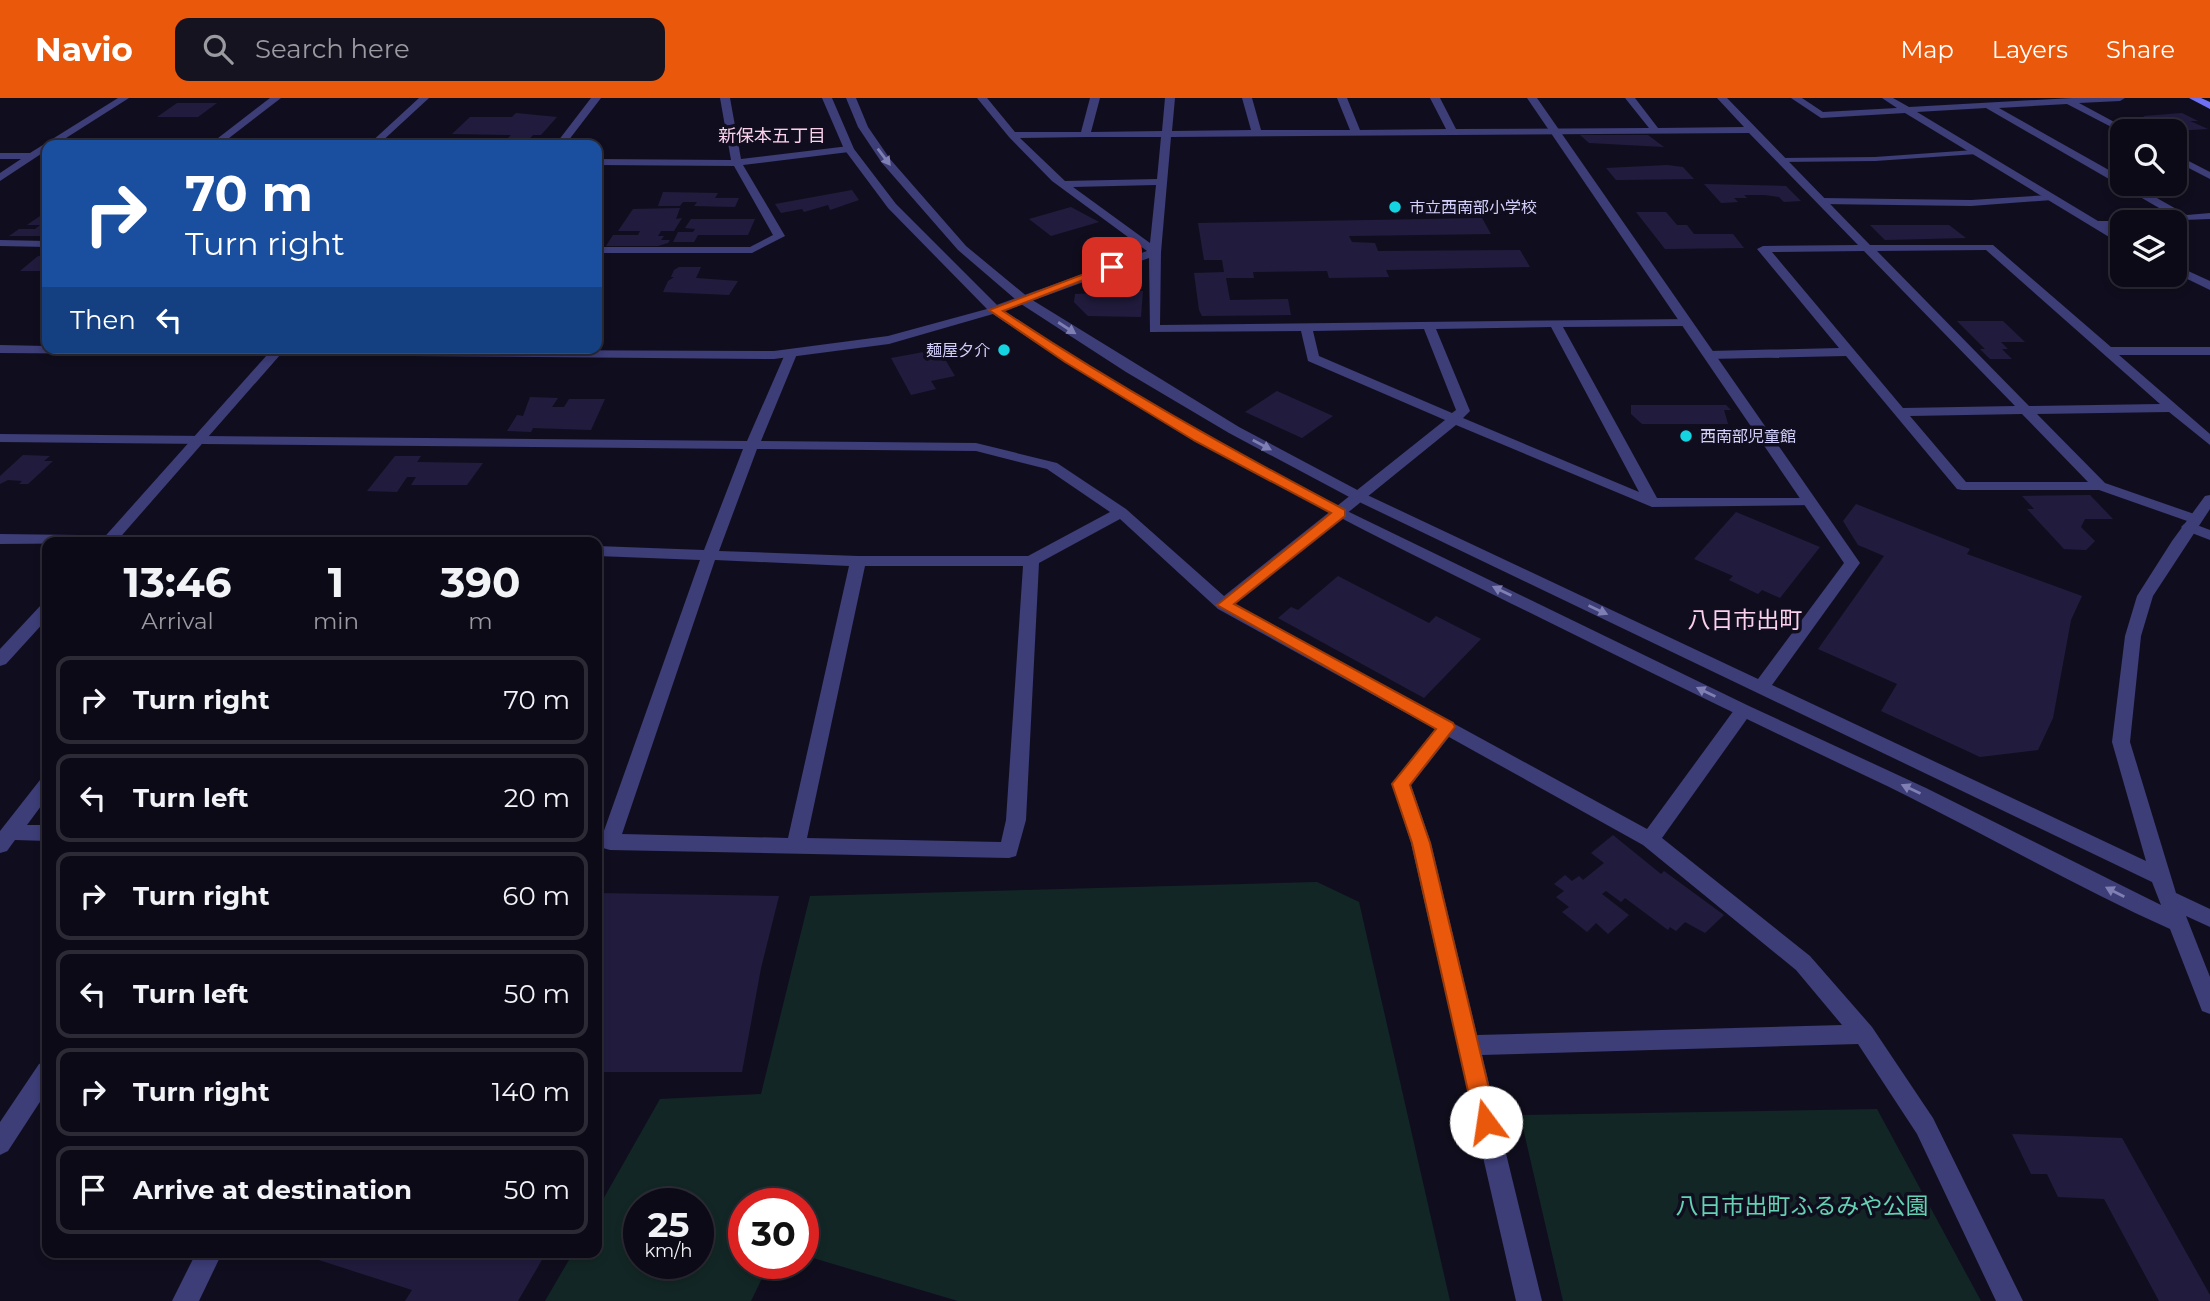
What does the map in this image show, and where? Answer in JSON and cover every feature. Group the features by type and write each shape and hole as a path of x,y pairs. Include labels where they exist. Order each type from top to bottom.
{"main road":[{"path":"2193,98 2210,106"}],"street":[{"path":"58,140 124,98"},
{"path":"221,140 276,98"},
{"path":"378,140 424,98"},
{"path":"565,140 596,98"},
{"path":"602,250 752,250 779,236 737,163 725,98"},
{"path":"828,98 849,149 892,206 995,310 1069,360 1199,438 1340,513 1743,711 1919,793 2175,922"},
{"path":"851,98 863,127 886,161 962,248 1025,300 1130,369 1234,430 1358,496 2160,877"},
{"path":"982,98 1012,135 1062,184 1155,252"},
{"path":"1085,135 1096,98"},
{"path":"1170,98 1155,252 1154,329 1685,322"},
{"path":"1247,98 1257,134"},
{"path":"1342,98 1357,134"},
{"path":"1435,98 1453,133"},
{"path":"1532,98 1852,563 1761,687"},
{"path":"1630,98 1656,131"},
{"path":"1722,98 2029,410 2100,486"},
{"path":"1796,98 1821,115 2120,98"},
{"path":"1888,98 2110,234"},
{"path":"1976,98 2110,175"},
{"path":"2066,100 2110,123"},
{"path":"1012,135 1752,130"},
{"path":"602,162 737,163 849,149"},
{"path":"0,178 42,150"},
{"path":"0,156 42,156"},
{"path":"2187,164 2210,176"},
{"path":"1062,184 1161,182"},
{"path":"2147,196 2171,210"},
{"path":"2187,218 2210,216"},
{"path":"2094,225 2110,224"},
{"path":"0,243 42,244"},
{"path":"2210,440 1989,247 1763,249 1962,486 2100,486 2192,523 2210,535"},
{"path":"602,353 791,354 889,340 995,310 1155,252"},
{"path":"2187,274 2210,286"},
{"path":"1555,324 1652,503"},
{"path":"1224,605 1463,411 1429,326"},
{"path":"1306,327 1312,358 1652,503 1809,502"},
{"path":"0,349 42,349"},
{"path":"2111,351 2210,351"},
{"path":"1709,355 1849,352"},
{"path":"113,537 195,440 274,354"},
{"path":"791,354 750,444 707,554 604,842 1009,850 1016,820 1031,562"},
{"path":"1900,412 2172,408"},
{"path":"0,438 976,447 1052,466 1121,512 1224,605 1650,840 1803,963 1864,1034 1925,1126 2010,1301"},
{"path":"2210,499 2146,596 2133,636 2121,742 2175,922 2210,1004"},
{"path":"602,551 858,561 1031,562 1121,512"},
{"path":"0,539 42,540"},
{"path":"796,846 858,561"},
{"path":"0,660 42,614"},
{"path":"1650,840 1743,711"},
{"path":"1447,727 1401,784 1421,843 1529,1301"},
{"path":"5,838 42,791"},
{"path":"5,838 42,834"},
{"path":"2167,898 2210,918"},
{"path":"1467,1045 1864,1034"},
{"path":"0,1143 42,1079"},
{"path":"185,1301 206,1258"}],"lane":[{"path":"1781,160 1875,159 1974,152"},
{"path":"1821,201 1971,203 2049,198"}],"green space":[{"path":"1317,882 1359,902 1450,1301 958,1301 819,1260 819,1188 728,1188 728,1279 762,1279 751,1301 545,1301 570,1258 602,1258 602,1201 660,1099 761,1094 810,896"},
{"name":"八日市出町ふるみや公園","path":"1877,1109 1981,1301 1563,1301 1520,1115"}],"building":[{"path":"177,103 217,103 198,117 157,117"},
{"path":"516,113 557,117 541,135 533,135 529,140 506,140 511,135 452,134 470,117 512,117"},
{"path":"2182,113 2198,121 2190,121 2208,129 2187,130 2187,119 2149,119 2143,116"},
{"path":"1580,135 1648,135 1664,147 1589,143"},
{"path":"1667,165 1683,167 1694,179 1616,180 1606,168"},
{"path":"1704,184 1786,186 1801,201 1784,202 1779,197 1744,195 1747,198 1734,198 1738,202 1721,203"},
{"path":"852,190 859,200 830,210 828,205 804,212 802,209 781,213 775,204"},
{"path":"663,192 718,193 715,198 739,198 735,207 694,206 697,202 683,202 680,206 658,206"},
{"path":"1071,207 1099,222 1051,236 1029,219"},
{"path":"680,208 676,219 682,218 674,231 661,231 658,236 664,236 661,240 670,240 668,243 658,246 606,246 613,235 638,235 640,231 618,231 633,209"},
{"path":"1636,212 1666,212 1677,225 1687,225 1694,234 1733,234 1744,248 1665,249"},
{"path":"42,216 42,236 9,236 19,229 35,229 40,225 27,225"},
{"path":"1482,218 1491,234 1349,236 1352,242 1375,243 1378,251 1520,250 1530,267 1386,270 1389,277 1329,278 1327,271 1253,272 1254,278 1226,278 1230,300 1288,299 1291,315 1202,316 1199,310 1194,273 1224,272 1222,260 1204,260 1198,223"},
{"path":"691,219 755,219 748,235 698,235 694,242 673,242 678,232 693,232 695,229 685,228"},
{"path":"1870,225 1949,225 1966,238 1885,240"},
{"path":"38,256 42,256 42,271 20,271"},
{"path":"679,267 701,267 696,278 738,281 729,295 663,292 668,281 674,277 671,277 674,270"},
{"path":"1102,290 1143,291 1141,317 1088,316 1074,302 1075,294 1101,293"},
{"path":"1957,321 2003,321 2025,342 2001,342 2008,349 2002,349 2012,359 1990,359 1980,349 1985,349"},
{"path":"929,351 946,361 955,376 931,381 936,389 911,395 891,358"},
{"path":"1277,391 1333,416 1302,438 1245,412"},
{"path":"530,397 558,398 552,407 564,407 569,399 605,399 591,430 533,428 531,432 507,431 517,415 523,416"},
{"path":"1631,405 1726,405 1731,410 1724,410 1728,424 1642,424 1631,414"},
{"path":"23,455 50,456 44,461 53,461 28,484 8,480 0,484 0,476"},
{"path":"395,456 421,456 417,462 483,463 467,485 411,485 416,477 407,477 397,492 367,491"},
{"path":"2090,495 2113,519 2085,519 2081,527 2095,541 2086,550 2064,549 2027,509 2034,509 2022,496"},
{"path":"1856,504 1970,549 1967,554 2082,596 2071,620 2053,718 2038,750 1980,757 1881,711 1897,684 1818,649 1884,556 1858,545 1843,521"},
{"path":"1736,512 1820,547 1780,598 1762,590 1758,594 1729,580 1733,576 1694,559"},
{"path":"1338,576 1429,623 1436,616 1481,639 1424,698 1278,618 1291,607 1298,610"},
{"path":"1613,835 1661,874 1664,871 1724,915 1705,933 1685,922 1676,931 1670,927 1668,930 1625,898 1621,902 1606,891 1602,894 1629,915 1608,934 1596,923 1587,932 1562,912 1569,907 1556,897 1564,891 1554,884 1565,875 1572,881 1579,876 1583,880 1604,863 1591,853"},
{"path":"602,893 779,896 761,968 742,1072 602,1072"},
{"path":"2012,1134 2122,1138 2210,1295 2210,1301 2159,1301 2104,1199 2058,1197 2047,1174 2031,1174"},
{"path":"313,1258 543,1258 518,1301 405,1301 412,1290"}],"place":[{"name":"市立西南部小学校","path":"1395,207"},
{"name":"麺屋夕介","path":"1004,350"},
{"name":"西南部児童館","path":"1686,436"}],"district":[{"name":"新保本五丁目","path":"772,136"},
{"name":"八日市出町","path":"1745,620"}],"route":[{"path":"1112,267 995,310 1069,360 1199,438 1340,513 1224,605 1447,727 1401,784 1421,843 1486,1122"}]}
